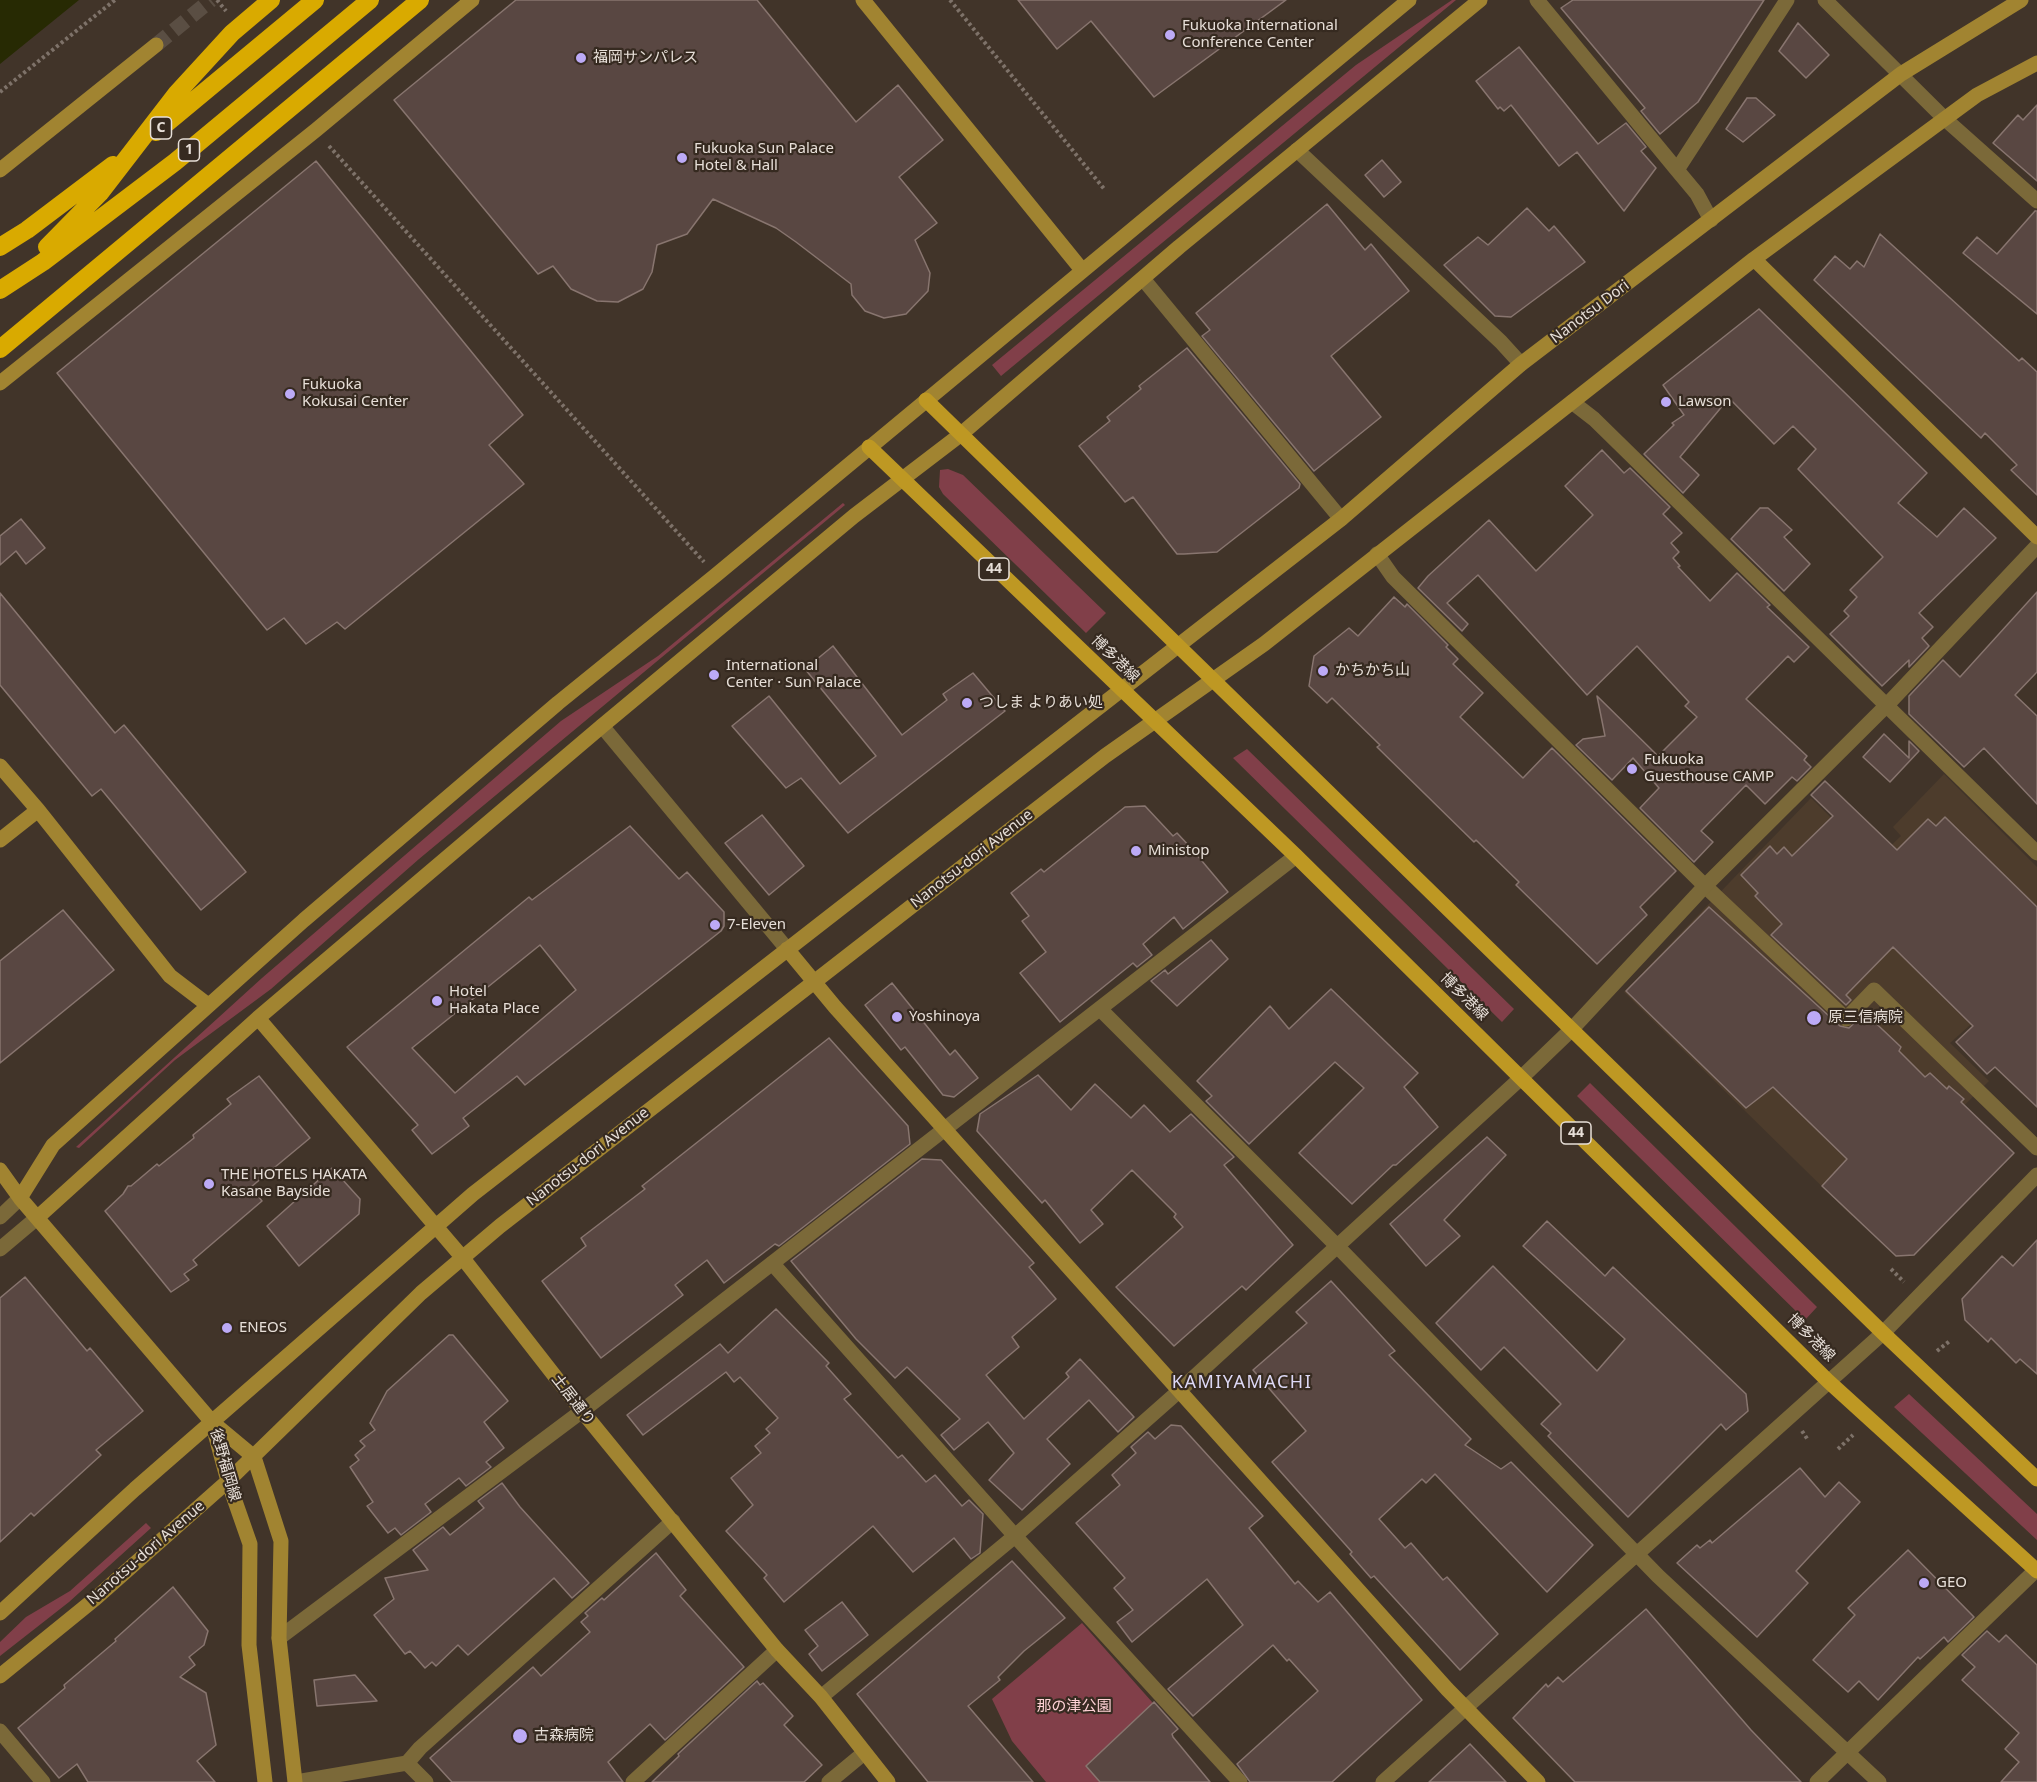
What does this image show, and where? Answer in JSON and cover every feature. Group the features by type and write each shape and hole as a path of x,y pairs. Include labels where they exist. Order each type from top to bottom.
{"highway":[{"path":"0,296 100,193 177,93 224,41 271,0"},
{"name":"C","path":"0,247 27,230 154,134 315,0"},
{"name":"1","path":"0,290 43,262 175,162 370,0"},
{"path":"0,349 420,0"}],"main road":[{"path":"926,400 1211,681 1883,1333 2037,1479"},
{"name":"博多港線","path":"869,447 902,482 1296,856 1828,1381 2037,1570"}],"street":[{"path":"0,382 316,130 472,0"},
{"path":"864,0 1082,270"},
{"path":"0,1217 21,1198 54,1145 208,1005 558,703 716,575 1409,0"},
{"path":"0,1249 258,1018 602,726 854,516 902,482 960,435 1144,280 1179,247 1480,0"},
{"path":"1537,0 1698,194 1711,220"},
{"path":"1677,170 1787,0"},
{"path":"1825,0 1946,120 2037,201"},
{"name":"Nanotsu Dori","path":"1177,647 1341,519 1521,364 1901,74 2021,0"},
{"path":"0,170 156,45"},
{"path":"1211,681 1264,644 1754,259 1977,95 2037,63"},
{"path":"1297,150 1501,342 1521,364"},
{"path":"1754,259 2037,537"},
{"path":"1144,280 1341,519"},
{"path":"1572,402 1594,419 2037,853"},
{"path":"820,1697 1015,1536 1179,1391 1521,1078 1572,1029 1706,886 1886,706 2037,546"},
{"path":"1377,554 1393,577 1706,886 1846,1019 1874,990 2037,1148"},
{"path":"0,1614 212,1422 473,1194 1177,647"},
{"name":"Nanotsu-dori Avenue","path":"0,1676 96,1599 228,1481 421,1293 462,1257 814,981 1211,681"},
{"path":"602,726 814,981 945,1129 1466,1708 1538,1782"},
{"path":"0,766 38,810 170,976 208,1005"},
{"path":"0,840 38,810"},
{"path":"279,1638 582,1411 1296,856"},
{"path":"1100,1009 1337,1246 1658,1576 1879,1782"},
{"name":"土居通り","path":"258,1018 462,1257 582,1411 888,1782"},
{"path":"0,1170 21,1198 212,1422"},
{"path":"1383,1782 1883,1333 2037,1175"},
{"path":"772,1263 1015,1536 1240,1782"},
{"name":"後野福岡線","path":"212,1422 254,1457 281,1541 279,1638 296,1782"},
{"name":"後野福岡線","path":"212,1422 228,1481 250,1544 249,1645 265,1782"},
{"path":"296,1782 407,1763 420,1748 673,1521"},
{"path":"1817,1782 2037,1570"},
{"path":"633,1782 777,1650"},
{"path":"0,1731 43,1782"},
{"path":"829,1782 864,1753"},
{"path":"407,1763 426,1782"}],"path":[{"path":"0,92 116,0"},
{"path":"950,0 1106,190"},
{"path":"316,130 716,575"},
{"path":"1891,1269 1906,1285"},
{"path":"1937,1351 1950,1340"},
{"path":"1802,1430 1808,1440"},
{"path":"1838,1449 1853,1435"}],"shaded area":[{"path":"0,0 79,0 0,64"},
{"name":"原三信病院","path":"1944,774 2037,867 2037,965 1950,1043 1989,1081 1852,1216 1624,992 1811,798 1875,861 1901,836 1893,827"}],"green space":[{"path":"1452,0 1456,0 1001,376 992,365 1356,65"},
{"path":"948,469 963,475 1106,613 1086,633 943,494 939,487 940,470"},
{"path":"843,503 845,505 419,859 271,989 175,1060 79,1148 76,1147 262,978 561,721 658,656"},
{"path":"1247,749 1514,1009 1502,1022 1233,758"},
{"path":"1590,1083 1817,1307 1805,1320 1577,1096"},
{"path":"1909,1394 2037,1514 2037,1540 1894,1407"},
{"path":"146,1523 151,1528 69,1602 0,1656 0,1642 26,1617 70,1591"},
{"name":"那の津公園","path":"1082,1623 1160,1711 1105,1782 1046,1782 1012,1741 992,1699"}],"building":[{"name":"Fukuoka Sun Palace Hotel & Hall","path":"516,0 757,0 856,122 898,85 943,140 899,177 937,223 915,240 930,273 928,291 906,314 884,318 865,311 852,295 851,284 796,242 776,228 713,199 687,234 657,245 652,272 643,289 618,302 597,301 571,289 553,266 538,274 394,100"},
{"name":"Fukuoka International Conference Center","path":"1018,0 1286,0 1154,97 1091,21 1057,49"},
{"path":"1573,0 1764,0 1698,102 1660,134 1641,111 1645,108 1561,8"},
{"path":"1798,23 1829,55 1806,78 1779,51"},
{"path":"1519,47 1598,144 1626,123 1646,147 1641,151 1656,168 1624,211 1577,152 1559,166 1511,105 1504,111 1500,107 1498,109 1476,81"},
{"path":"1747,98 1756,98 1775,115 1743,142 1726,129"},
{"path":"2037,105 2037,181 1993,143 2018,115 2023,120"},
{"path":"1382,160 1401,182 1384,197 1365,175"},
{"name":"Fukuoka Kokusai Center","path":"316,161 523,415 489,445 524,484 345,629 337,622 306,644 284,618 267,630 57,373"},
{"path":"1327,204 1365,250 1371,244 1409,291 1331,356 1381,417 1314,471 1202,336 1210,330 1196,313"},
{"path":"1527,208 1549,231 1554,226 1585,262 1511,317 1495,316 1444,265 1478,237 1488,245"},
{"path":"2037,211 2037,314 1963,253 1977,237 1997,254"},
{"path":"1880,234 2019,361 2022,358 2037,372 2037,495 2011,470 2017,465 1985,433 1981,438 1814,280 1835,256 1850,269 1857,261 1864,267"},
{"path":"1759,309 1927,473 1898,503 1937,537 1964,508 1996,538 1919,613 1933,627 1922,638 1929,646 1909,667 1909,660 1882,686 1830,634 1849,616 1844,611 1857,597 1850,590 1883,557 1798,469 1816,449 1793,426 1774,444 1729,398 1680,457 1699,475 1683,493 1644,454 1674,425 1672,423 1684,415 1663,385"},
{"path":"1187,348 1300,484 1299,488 1217,552 1177,554 1133,497 1125,502 1079,446 1110,421 1107,417 1141,389 1139,386"},
{"path":"1602,450 1624,473 1630,468 1670,507 1663,514 1682,533 1671,543 1679,552 1673,558 1680,566 1678,567 1710,601 1737,573 1770,605 1767,607 1809,647 1794,662 1788,656 1746,699 1807,756 1804,760 1811,767 1797,781 1792,777 1765,804 1746,785 1701,831 1713,842 1694,862 1640,808 1659,788 1633,758 1612,780 1576,745 1583,739 1605,736 1597,696 1658,756 1697,717 1685,706 1689,702 1637,646 1587,695 1478,575 1447,603 1468,624 1462,631 1418,588 1489,520 1536,571 1593,515 1565,486"},
{"path":"1760,508 1768,508 1792,530 1784,537 1810,564 1784,591 1731,539"},
{"path":"21,519 45,548 26,564 16,551 0,565 0,536"},
{"path":"2037,592 2037,672 2015,695 2037,716 2037,804 1984,748 1964,767 1909,714 1909,696 1943,660 1960,677"},
{"path":"0,593 115,733 124,725 246,872 201,910 101,789 92,796 0,685"},
{"path":"1394,597 1405,607 1407,604 1448,645 1446,647 1458,659 1453,664 1483,693 1460,717 1523,778 1552,748 1676,871 1640,907 1647,915 1597,964 1516,885 1519,882 1476,840 1474,842 1377,747 1380,745 1332,698 1327,703 1309,686 1314,656 1349,628 1358,636"},
{"path":"833,646 902,735 947,700 943,694 973,673 1005,711 848,833 801,778 786,788 732,726 769,696 840,784 876,756 805,669"},
{"path":"1884,734 1909,758 1909,741 1919,751 1890,782 1863,757"},
{"path":"1825,781 1897,850 1928,819 1936,826 1945,817 2037,907 2037,1107 1995,1067 1987,1074 1956,1042 1973,1026 1893,947 1846,995 1851,1000 1846,1005 1771,935 1782,924 1755,896 1758,893 1741,875 1770,846 1777,854 1784,847 1792,856 1833,816 1811,795"},
{"path":"1145,806 1173,836 1177,833 1228,892 1183,929 1174,917 1143,944 1152,955 1137,967 1133,963 1060,1022 1020,973 1046,952 1022,921 1029,916 1011,893 1041,869 1044,872 1125,807"},
{"path":"762,815 804,866 769,895 725,843"},
{"path":"630,826 679,879 687,872 724,912 724,926 721,931 525,1085 517,1076 463,1118 469,1126 432,1154 412,1130 418,1125 347,1047 529,897 532,900","holes":["540,945 576,990 455,1093 412,1048"]},
{"path":"1709,907 1840,1026 1849,1028 1865,1013 1901,1047 1899,1051 1925,1077 1930,1073 1947,1089 1949,1086 1964,1099 1961,1102 2014,1153 1914,1255 1896,1256 1822,1186 1847,1159 1773,1087 1746,1108 1626,991"},
{"path":"63,910 114,970 0,1063 0,961"},
{"path":"1211,940 1228,959 1177,1006 1151,981 1165,970 1168,974"},
{"path":"892,983 950,1055 955,1050 978,1078 954,1097 943,1095 905,1047 901,1050 865,1005"},
{"path":"1331,989 1418,1073 1404,1087 1438,1127 1352,1204 1299,1153 1364,1088 1335,1062 1249,1144 1206,1101 1212,1096 1197,1081 1270,1006 1289,1029"},
{"path":"829,1038 908,1126 910,1144 779,1246 775,1244 724,1283 707,1260 675,1285 683,1295 601,1358 542,1281 586,1246 581,1238 645,1189 642,1186"},
{"path":"1038,1075 1071,1110 1095,1084 1131,1118 1144,1105 1170,1132 1191,1114 1234,1157 1224,1165 1293,1245 1246,1290 1242,1286 1174,1346 1116,1287 1183,1227 1174,1217 1176,1214 1132,1170 1091,1210 1103,1224 1080,1243 1045,1200 1042,1203 977,1131 980,1114"},
{"path":"259,1076 310,1138 251,1187 262,1201 193,1260 197,1265 184,1274 189,1280 171,1292 105,1211 128,1186 131,1186 157,1164 159,1166 194,1138 193,1135 231,1104 227,1099"},
{"path":"1487,1137 1506,1155 1444,1220 1460,1236 1426,1266 1390,1224"},
{"path":"922,1159 941,1160 1034,1263 1029,1267 1056,1299 1012,1337 1019,1347 986,1375 1024,1419 1069,1377 1066,1373 1080,1359 1134,1417 1118,1432 1089,1400 1047,1439 1070,1464 1022,1510 989,1480 1014,1453 988,1422 954,1450 941,1435 960,1419 907,1367 895,1378 856,1339 791,1261"},
{"path":"332,1168 360,1199 359,1214 299,1266 267,1226"},
{"path":"1547,1221 1605,1276 1613,1267 1746,1394 1748,1411 1726,1430 1721,1424 1628,1517 1548,1436 1551,1433 1541,1424 1561,1404 1504,1347 1481,1370 1436,1323 1493,1266 1597,1371 1625,1339 1523,1246"},
{"path":"2037,1240 2037,1374 2020,1359 2016,1363 1991,1338 1988,1342 1965,1320 1962,1299 2002,1256 2013,1266"},
{"path":"25,1277 87,1351 90,1348 143,1411 96,1450 101,1455 34,1516 31,1513 0,1542 0,1298"},
{"path":"1331,1281 1395,1351 1389,1355 1471,1439 1465,1445 1501,1469 1511,1462 1593,1545 1547,1592 1435,1474 1426,1483 1422,1479 1379,1519 1405,1548 1411,1543 1443,1580 1447,1577 1498,1634 1460,1670 1374,1576 1371,1578 1350,1554 1352,1552 1272,1462 1306,1431 1253,1370 1307,1323 1296,1312"},
{"path":"776,1309 829,1363 826,1366 851,1394 844,1399 898,1458 902,1455 926,1482 935,1475 962,1506 969,1500 983,1514 980,1553 971,1559 954,1538 913,1572 873,1526 784,1602 764,1578 767,1575 726,1531 753,1505 731,1478 761,1453 755,1446 770,1433 766,1429 778,1418 740,1377 734,1382 726,1372 643,1435 627,1415 720,1344 728,1353"},
{"path":"449,1335 453,1335 508,1401 484,1422 504,1448 486,1462 491,1467 466,1486 459,1478 425,1504 431,1512 401,1535 395,1528 388,1533 367,1506 373,1502 350,1467 359,1460 355,1455 365,1446 360,1441 375,1430 370,1423 387,1391"},
{"path":"1171,1425 1181,1426 1263,1516 1249,1528 1295,1584 1298,1581 1318,1602 1330,1592 1422,1700 1332,1782 1250,1782 1237,1764 1318,1691 1273,1645 1193,1716 1168,1689 1243,1625 1207,1579 1132,1642 1117,1622 1133,1610 1114,1588 1125,1578 1076,1523 1120,1485 1112,1475 1136,1453 1131,1447 1148,1432 1155,1439"},
{"path":"1800,1468 1825,1497 1839,1482 1860,1502 1796,1571 1808,1583 1757,1637 1677,1563 1697,1545 1700,1548 1710,1540 1712,1543"},
{"path":"502,1483 520,1507 589,1583 572,1598 554,1578 468,1655 458,1645 436,1666 432,1662 425,1668 410,1651 405,1654 374,1615 394,1599 385,1578 428,1570 413,1550 443,1527 450,1535 484,1508 478,1501"},
{"path":"1908,1550 1974,1617 1948,1642 1944,1637 1920,1659 1918,1657 1878,1700 1859,1681 1848,1692 1813,1660 1855,1615 1848,1608"},
{"path":"656,1553 686,1590 680,1596 744,1667 665,1740 650,1724 608,1762 623,1782 452,1782 430,1758 533,1667 541,1676 590,1632 581,1622 588,1616 585,1613 602,1598 604,1600"},
{"path":"1012,1561 1065,1618 1024,1651 998,1677 1000,1680 968,1706 1033,1782 928,1782 857,1694"},
{"path":"173,1587 208,1631 204,1645 189,1657 195,1665 180,1677 206,1693 216,1745 197,1761 215,1782 88,1782 77,1764 59,1778 18,1728 65,1688 64,1685 116,1641 115,1639"},
{"path":"842,1602 868,1635 822,1671 809,1654 818,1646 805,1630"},
{"path":"1646,1609 1751,1730 1801,1782 1575,1782 1513,1718 1546,1684 1548,1687 1558,1677 1563,1682"},
{"path":"1987,1631 1999,1642 2006,1635 2037,1665 2037,1782 2001,1782 2019,1762 2005,1749 2019,1733 1962,1680 1975,1667 1962,1655"},
{"path":"355,1675 377,1701 317,1706 314,1680"},
{"path":"757,1681 760,1685 763,1683 793,1716 784,1725 822,1765 804,1782 652,1782 679,1756 678,1754"},
{"path":"1154,1702 1178,1729 1172,1734 1173,1737 1210,1782 1100,1782 1086,1766"},
{"path":"1470,1744 1506,1782 1429,1782"}],"tunnel":[{"path":"156,45 211,0"}],"place":[{"name":"Fukuoka International Conference Center","path":"1170,35"},
{"name":"福岡サンパレス","path":"581,58"},
{"name":"Fukuoka Sun Palace Hotel & Hall","path":"682,158"},
{"name":"Fukuoka Kokusai Center","path":"290,394"},
{"name":"Lawson","path":"1666,402"},
{"name":"かちかち山","path":"1323,671"},
{"name":"International Center · Sun Palace","path":"714,675"},
{"name":"つしま よりあい処","path":"967,703"},
{"name":"Fukuoka Guesthouse CAMP","path":"1632,769"},
{"name":"Ministop","path":"1136,851"},
{"name":"7-Eleven","path":"715,925"},
{"name":"Hotel Hakata Place","path":"437,1001"},
{"name":"Yoshinoya","path":"897,1017"},
{"name":"原三信病院","path":"1814,1018"},
{"name":"THE HOTELS HAKATA Kasane Bayside","path":"209,1184"},
{"name":"ENEOS","path":"227,1328"},
{"name":"GEO","path":"1924,1583"},
{"name":"古森病院","path":"520,1736"}],"district":[{"name":"KAMIYAMACHI","path":"1242,1383"}]}
